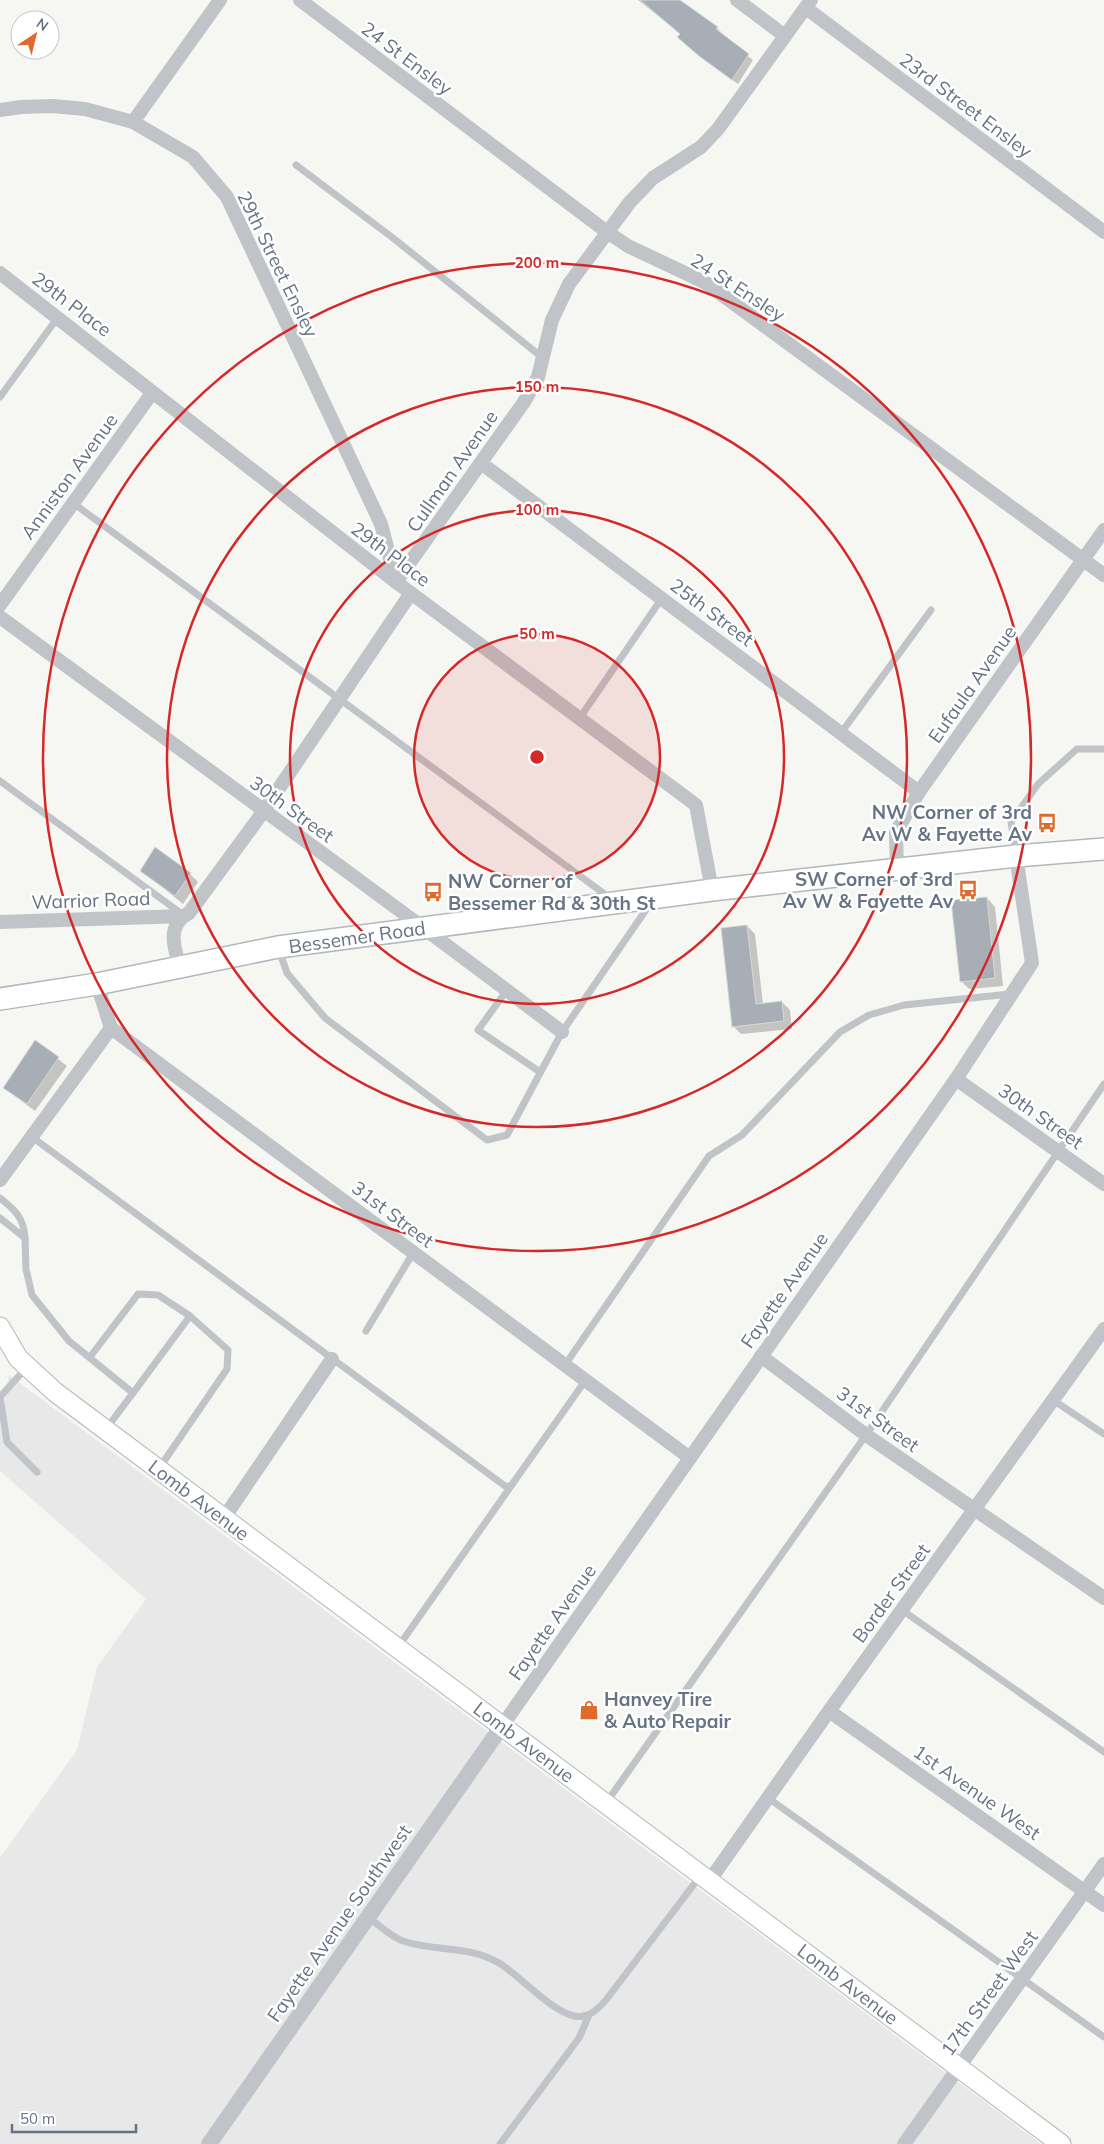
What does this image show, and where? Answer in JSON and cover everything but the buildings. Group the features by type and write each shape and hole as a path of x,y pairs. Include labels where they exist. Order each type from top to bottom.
{"main road":[{"name":"Bessemer Road","path":"0,999 97,984 278,948 619,904 712,890 1104,848"},
{"name":"Lomb Avenue","path":"0,1327 18,1358 55,1392 1061,2144"}],"street":[{"path":"133,122 220,0"},
{"name":"24 St Ensley","path":"300,0 607,232 628,246 706,283 1104,575"},
{"path":"737,0 784,36"},
{"name":"Cullman Avenue","path":"396,582 524,402 538,377 552,320 569,284 630,202 653,178 701,148 718,129 808,4"},
{"name":"23rd Street Ensley","path":"808,4 1104,232"},
{"name":"29th Street Ensley","path":"0,110 21,107 77,108 133,122 193,157 227,198 381,524 396,582"},
{"name":"29th Place","path":"0,273 141,381 152,393 396,582 696,805 712,890"},
{"name":"Anniston Avenue","path":"0,605 152,393"},
{"name":"25th Street","path":"481,463 919,792"},
{"name":"Eufaula Avenue","path":"897,869 896,832 919,792 1104,530"},
{"path":"180,967 173,945 172,933 184,916 189,913 263,812 411,592"},
{"name":"30th Street","path":"0,617 263,812 426,928 562,1032"},
{"name":"Fayette Avenue","path":"502,1726 956,1078 1032,963 1016,856"},
{"name":"Warrior Road","path":"0,922 184,916"},
{"path":"0,1180 111,1028 97,984"},
{"name":"31st Street","path":"111,1028 690,1458"},
{"name":"30th Street","path":"956,1078 1104,1184"},
{"name":"Border Street","path":"706,1877 768,1798 829,1710 1104,1329"},
{"name":"31st Street","path":"761,1356 866,1435 974,1511 1104,1598"},
{"path":"224,1518 332,1358"},
{"name":"1st Avenue West","path":"829,1710 1104,1904"},
{"name":"Fayette Avenue Southwest","path":"208,2144 502,1726"},
{"name":"17th Street West","path":"904,2144 1104,1864"}],"lane":[{"path":"296,165 393,238 543,358"},
{"path":"0,397 58,317"},
{"path":"73,503 619,904"},
{"path":"579,719 662,598"},
{"path":"842,734 931,610"},
{"path":"1016,856 1011,822 1038,784 1077,750 1104,749"},
{"path":"0,781 184,916"},
{"path":"278,948 287,973 324,1018 487,1140 507,1135 562,1032 654,899"},
{"path":"507,990 478,1030 540,1072"},
{"path":"565,1365 709,1156 742,1135 840,1032 869,1015 904,1005 1013,994"},
{"path":"605,1804 866,1435 1104,1084"},
{"path":"32,1137 505,1486 511,1486"},
{"path":"0,1198 16,1211 24,1224 26,1269 32,1295 70,1341 133,1393"},
{"path":"0,1218 25,1238"},
{"path":"366,1331 413,1252"},
{"path":"90,1357 138,1294 158,1294 190,1316 228,1350 227,1369 158,1469"},
{"path":"106,1430 190,1316"},
{"path":"28,1366 0,1398 7,1442 37,1472"},
{"path":"398,1648 586,1381"},
{"path":"1053,1400 1104,1434"},
{"path":"902,1610 1104,1752"},
{"path":"768,1798 1104,2037"},
{"path":"500,2144 579,2038 589,2015 606,2000 706,1877"},
{"path":"368,1917 401,1941 472,1951 484,1956 499,1963 560,2010 572,2016 589,2015"}],"shaded area":[{"path":"9,1375 1041,2144 0,2144 0,1858 77,1750 97,1667 146,1599 0,1471 0,1427"}],"place":[{"name":"NW Corner of 3rd Av W & Fayette Av","path":"1047,823"},
{"name":"SW Corner of 3rd Av W & Fayette Av","path":"968,890"},
{"name":"NW Corner of Bessemer Rd & 30th St","path":"433,892"},
{"name":"Hanvey Tire & Auto Repair","path":"589,1710"}]}
